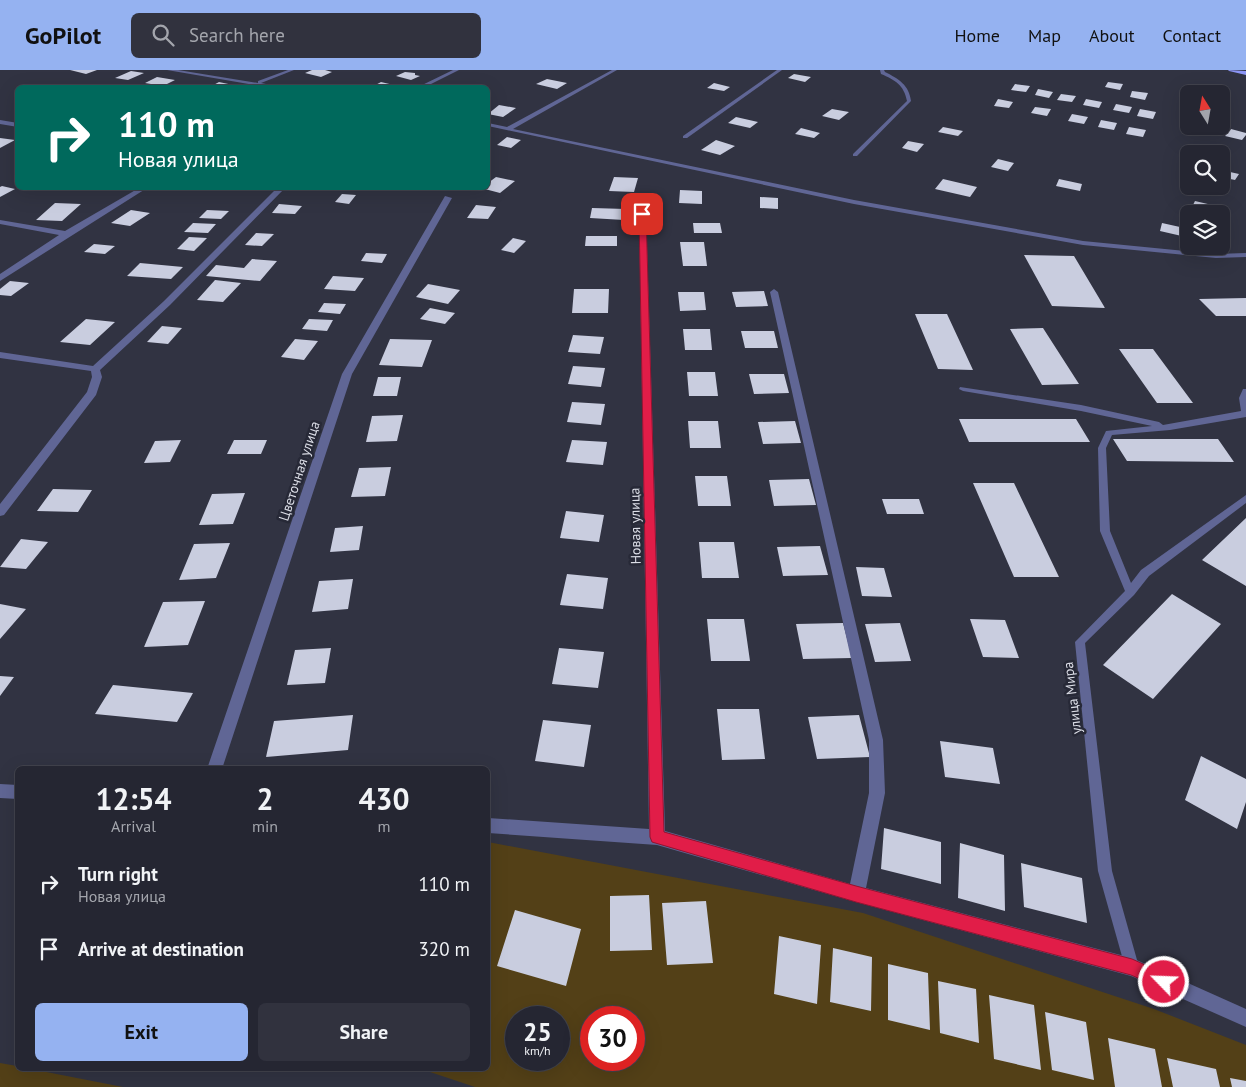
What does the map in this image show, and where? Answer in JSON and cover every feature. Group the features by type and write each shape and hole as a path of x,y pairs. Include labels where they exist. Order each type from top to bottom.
{"main road":[{"path":"1231,70 1246,72"}],"street":[{"path":"0,122 15,124"},
{"path":"0,278 66,234 140,190"},
{"path":"0,356 95,369 167,304 279,190"},
{"name":"Цветочная улица","path":"215,766 347,374 448,198"},
{"name":"Новая улица","path":"642,214 657,837"},
{"path":"0,222 66,234"},
{"path":"774,292 876,740 877,793 856,894"},
{"path":"0,512 92,393 97,377 95,369"},
{"path":"0,790 15,792"},
{"path":"490,826 657,837 856,894 1132,968 1246,1018"}],"lane":[{"path":"169,70 269,85"},
{"path":"259,83 292,70"},
{"path":"424,85 457,70"},
{"path":"508,129 615,70"},
{"path":"685,137 780,70"},
{"path":"855,155 909,101 908,91 904,84 883,73 882,70"},
{"path":"490,125 854,202 1083,243 1216,256 1246,256"},
{"path":"963,389 1081,408 1170,427"},
{"path":"1130,592 1105,531 1102,448 1109,433 1170,427 1246,414 1243,398 1246,391"},
{"name":"улица Мира","path":"1132,968 1105,871 1080,642 1130,592 1145,573 1246,498"}],"shaded area":[{"path":"490,842 863,913 1154,1009 1246,1045 1246,1087 475,1087 427,1071 490,1071"},
{"path":"0,1063 15,1066 15,1071 41,1071 123,1087 0,1087"}],"building":[{"path":"70,70 97,70 86,74"},
{"path":"312,70 332,72 321,77 305,73"},
{"path":"131,71 144,73 128,80 115,78"},
{"path":"405,72 415,73 415,75 420,76 411,80 396,76"},
{"path":"794,74 811,77 805,82 788,78"},
{"path":"157,77 175,80 165,85 145,83"},
{"path":"547,79 567,83 557,89 536,84"},
{"path":"219,82 233,85 214,85"},
{"path":"381,82 394,85 376,85"},
{"path":"1108,82 1123,84 1120,90 1105,87"},
{"path":"714,83 730,87 724,91 707,88"},
{"path":"1015,84 1030,86 1026,92 1011,90"},
{"path":"1038,89 1053,92 1049,98 1035,95"},
{"path":"1132,91 1148,93 1145,100 1130,97"},
{"path":"1061,94 1076,96 1072,102 1057,100"},
{"path":"998,99 1013,102 1009,108 994,106"},
{"path":"1086,99 1102,102 1099,108 1083,105"},
{"path":"1116,104 1132,107 1129,113 1113,110"},
{"path":"499,105 516,108 503,117 490,114"},
{"path":"1035,107 1051,109 1047,116 1031,113"},
{"path":"832,109 849,112 839,120 822,116"},
{"path":"1140,109 1156,112 1153,119 1137,116"},
{"path":"1072,114 1088,117 1084,124 1068,121"},
{"path":"736,117 758,122 750,128 728,123"},
{"path":"1101,120 1117,123 1114,130 1098,127"},
{"path":"943,127 963,131 958,136 938,132"},
{"path":"1129,127 1146,130 1143,137 1126,134"},
{"path":"801,128 820,133 814,138 795,134"},
{"path":"1230,130 1246,133 1246,135 1242,140 1225,136 1230,135"},
{"path":"507,137 521,140 511,148 497,145"},
{"path":"0,138 15,140 0,148"},
{"path":"716,140 735,146 720,155 701,150"},
{"path":"908,141 924,144 917,152 902,148"},
{"path":"998,159 1014,163 1008,171 991,167"},
{"path":"1230,172 1239,174 1235,180 1230,179"},
{"path":"496,177 515,181 500,193 489,190 490,182"},
{"path":"614,177 638,178 634,192 609,191"},
{"path":"943,179 977,187 970,197 935,189"},
{"path":"1059,179 1082,184 1080,191 1056,186"},
{"path":"0,187 15,189 0,197"},
{"path":"680,190 702,191 702,204 679,203"},
{"path":"342,194 356,195 349,204 335,202"},
{"path":"760,197 778,198 778,209 760,208"},
{"path":"1195,201 1212,205 1193,205"},
{"path":"55,203 81,204 62,221 36,220"},
{"path":"279,204 302,206 295,214 272,213"},
{"path":"476,205 496,207 488,219 467,218"},
{"path":"592,208 626,209 624,220 590,218"},
{"path":"131,210 150,213 130,226 111,223"},
{"path":"207,210 229,211 221,219 199,218"},
{"path":"193,223 216,224 208,233 184,232"},
{"path":"693,223 720,223 722,233 694,233"},
{"path":"1162,223 1180,227 1180,236 1160,231"},
{"path":"256,233 274,234 262,246 245,245"},
{"path":"586,236 617,236 617,246 585,246"},
{"path":"189,237 207,238 194,251 177,249"},
{"path":"513,238 526,241 514,253 501,250"},
{"path":"680,242 704,242 707,266 683,266"},
{"path":"94,244 115,246 105,254 84,252"},
{"path":"366,253 387,254 382,263 361,261"},
{"path":"1024,255 1074,256 1105,308 1052,306"},
{"path":"252,259 277,261 260,281 206,276 216,265 244,268"},
{"path":"140,263 183,267 171,279 127,276"},
{"path":"333,276 364,278 355,291 324,289"},
{"path":"215,280 241,283 223,302 197,300"},
{"path":"10,281 29,283 11,296 0,295 0,289"},
{"path":"428,284 460,290 448,304 416,297"},
{"path":"574,289 609,289 608,313 572,313"},
{"path":"764,291 768,306 736,307 732,292"},
{"path":"678,292 704,292 706,310 680,311"},
{"path":"1246,298 1246,316 1216,316 1199,299"},
{"path":"324,303 346,304 340,314 318,312"},
{"path":"430,308 455,313 445,324 420,319"},
{"path":"915,314 947,314 973,370 938,369"},
{"path":"86,319 115,322 90,345 60,342"},
{"path":"309,319 333,320 327,331 302,329"},
{"path":"162,326 182,328 168,344 147,342"},
{"path":"1043,328 1079,384 1042,385 1010,329"},
{"path":"683,329 710,329 712,350 685,350"},
{"path":"741,331 774,331 778,348 745,348"},
{"path":"573,335 604,337 600,354 568,352"},
{"path":"295,339 318,341 304,360 281,357"},
{"path":"390,339 432,340 422,367 379,365"},
{"path":"1119,349 1153,349 1193,403 1157,403"},
{"path":"573,366 605,368 601,387 568,384"},
{"path":"687,372 715,372 718,396 689,396"},
{"path":"749,374 784,374 789,393 754,394"},
{"path":"378,377 401,377 397,396 373,396"},
{"path":"572,402 605,404 601,425 567,422"},
{"path":"403,415 397,441 366,442 372,416"},
{"path":"959,419 1076,419 1090,442 969,442"},
{"path":"688,421 718,421 721,448 690,448"},
{"path":"795,421 801,443 763,444 758,422"},
{"path":"1113,439 1218,439 1234,462 1127,461"},
{"path":"181,440 170,462 144,463 155,441"},
{"path":"234,440 267,440 261,454 227,454"},
{"path":"572,440 607,442 603,465 566,462"},
{"path":"391,467 385,496 351,497 359,468"},
{"path":"695,476 727,476 731,506 698,506"},
{"path":"809,479 816,505 774,506 769,480"},
{"path":"973,483 1014,483 1059,577 1014,577"},
{"path":"53,489 92,490 78,512 37,511"},
{"path":"245,493 233,524 199,525 212,494"},
{"path":"882,499 919,499 924,514 887,514"},
{"path":"566,511 604,515 599,542 560,538"},
{"path":"1246,518 1246,586 1202,560"},
{"path":"363,526 359,550 330,552 335,528"},
{"path":"21,539 48,542 26,569 0,567"},
{"path":"699,542 734,542 739,578 702,578"},
{"path":"230,543 216,578 179,580 194,544"},
{"path":"820,546 828,575 783,576 777,547"},
{"path":"856,567 884,568 892,597 862,596"},
{"path":"567,574 608,578 603,609 560,605"},
{"path":"353,579 348,609 312,612 319,581"},
{"path":"1172,594 1221,624 1153,699 1103,665"},
{"path":"205,601 188,645 144,647 163,602"},
{"path":"0,604 26,609 0,639"},
{"path":"707,619 744,619 750,661 711,661"},
{"path":"970,619 1005,620 1019,658 983,657"},
{"path":"843,623 852,658 803,659 796,624"},
{"path":"900,623 911,661 875,662 865,624"},
{"path":"331,648 325,683 287,685 295,650"},
{"path":"559,648 604,652 598,688 552,684"},
{"path":"0,676 14,677 0,696"},
{"path":"113,685 193,693 177,722 95,714"},
{"path":"717,709 759,709 765,759 722,760"},
{"path":"353,715 348,750 266,757 274,721"},
{"path":"859,715 870,757 817,759 808,717"},
{"path":"543,720 591,725 584,767 535,761"},
{"path":"940,741 993,748 1000,784 945,777"},
{"path":"1201,756 1246,779 1246,802 1237,829 1185,800"},
{"path":"884,828 941,842 941,884 881,869"},
{"path":"960,843 1004,855 1005,911 958,898"},
{"path":"1021,863 1082,878 1087,923 1024,907"},
{"path":"649,895 652,950 610,951 610,896"},
{"path":"706,901 713,963 667,965 662,903"},
{"path":"515,910 581,929 566,986 497,966"},
{"path":"779,936 821,945 817,1004 774,994"},
{"path":"833,948 872,957 871,1011 830,1002"},
{"path":"888,964 928,973 930,1030 888,1020"},
{"path":"938,981 976,989 979,1043 940,1033"},
{"path":"989,995 1034,1005 1041,1070 994,1059"},
{"path":"1045,1012 1086,1022 1094,1080 1052,1070"},
{"path":"1108,1038 1155,1049 1162,1087 1115,1087"},
{"path":"1167,1058 1216,1069 1220,1087 1173,1087"},
{"path":"1230,1078 1246,1081 1246,1087 1232,1087"}],"route":[{"path":"642,214 657,837 856,894 1132,968 1164,982"}]}
